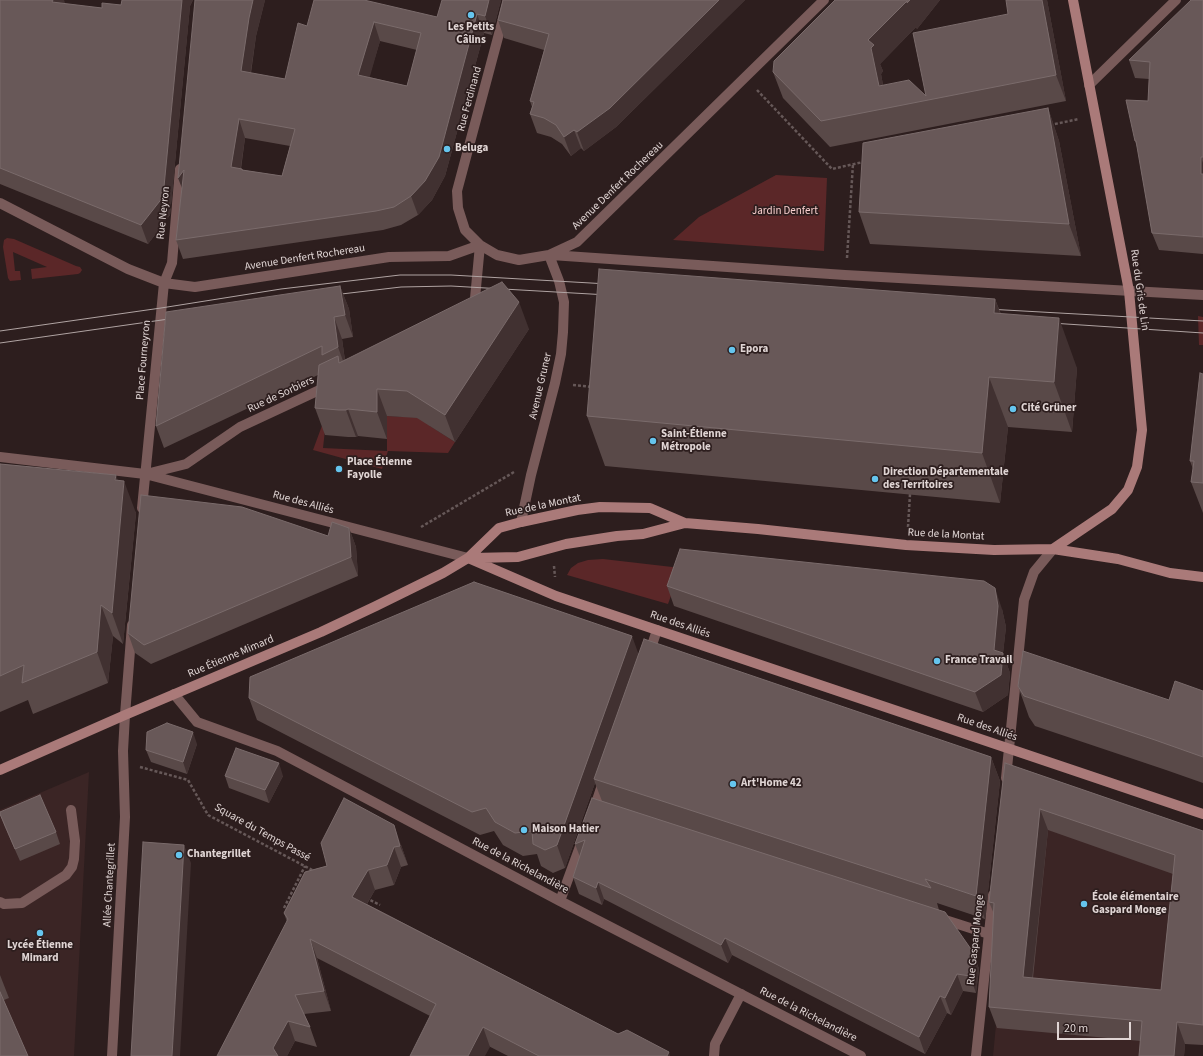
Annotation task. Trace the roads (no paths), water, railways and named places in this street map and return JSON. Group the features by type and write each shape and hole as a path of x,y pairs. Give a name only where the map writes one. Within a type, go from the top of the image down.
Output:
{"main road":[{"name":"Rue du Gris de Lin","path":"1053,549 1112,509 1128,490 1137,467 1142,430 1129,291 1073,0"},
{"name":"Rue de la Montat","path":"468,558 499,528 577,510 600,507 628,507 650,508 685,523 758,529 906,545 994,550 1053,549 1118,559 1170,573 1203,577"},
{"name":"Rue de la Montat","path":"468,558 518,557 566,544 617,536 643,534 685,523"},
{"name":"Rue des Alliés","path":"468,558 556,596 1203,814"},
{"name":"Rue Étienne Mimard","path":"0,770 124,715 321,632 443,573 468,558"}],"street":[{"name":"Rue Ferdinand","path":"480,245 465,230 458,208 457,191 508,0"},
{"name":"Avenue Denfert Rochereau","path":"164,283 196,287 389,257 449,256 480,245 497,255 519,260 549,255 577,242 824,0"},
{"path":"1089,85 1176,0"},
{"name":"Rue Neyron","path":"164,283 172,262 181,157"},
{"path":"0,203 128,269 164,283"},
{"path":"467,316 474,312 480,245"},
{"path":"549,255 846,275 1203,294"},
{"name":"Avenue Gruner","path":"521,522 531,475 555,383 563,339 564,302 559,281 549,255"},
{"name":"Place Fourneyron","path":"142,514 164,283"},
{"name":"Rue de Sorbiers","path":"145,474 186,464 240,427 339,380"},
{"path":"0,457 145,474"},
{"name":"Rue des Alliés","path":"145,474 468,558"},
{"path":"1005,791 1008,748 1024,600 1034,572 1053,549"},
{"name":"Allée Chantegrillet","path":"112,1056 126,817 124,715 132,618"},
{"path":"647,660 657,630"},
{"name":"Rue de la Richelandière","path":"174,694 197,722 277,751 861,1056"},
{"path":"560,900 588,825 598,808 608,770"},
{"path":"0,902 4,904 22,903 66,875 72,867 74,859 75,840 71,810"},
{"name":"Rue Gaspard Monge","path":"976,1056 994,886"},
{"path":"932,915 989,934"},
{"path":"714,1056 715,1044 741,994"}],"tram line":[{"path":"0,331 281,289 400,275 451,275 608,284"},
{"path":"333,295 401,287 451,286 608,295"},
{"path":"987,309 1203,321"},
{"path":"0,343 176,318"},
{"path":"1051,323 1203,333"}],"place":[{"name":"Les Petits Câlins","path":"471,15"},
{"name":"Beluga","path":"447,149"},
{"name":"Epora","path":"732,350"},
{"name":"Cité Grüner","path":"1013,409"},
{"name":"Saint-Étienne Métropole","path":"653,441"},
{"name":"Place Étienne Fayolle","path":"339,469"},
{"name":"Direction Départementale des Territoires","path":"875,479"},
{"name":"France Travail","path":"937,661"},
{"name":"Art'Home 42","path":"733,784"},
{"name":"Maison Hatier","path":"524,830"},
{"name":"Chantegrillet","path":"179,855"},
{"name":"École élémentaire Gaspard Monge","path":"1084,904"},
{"name":"Lycée Étienne Mimard","path":"40,933"}],"park label":[{"name":"Jardin Denfert","path":"785,212"}]}
